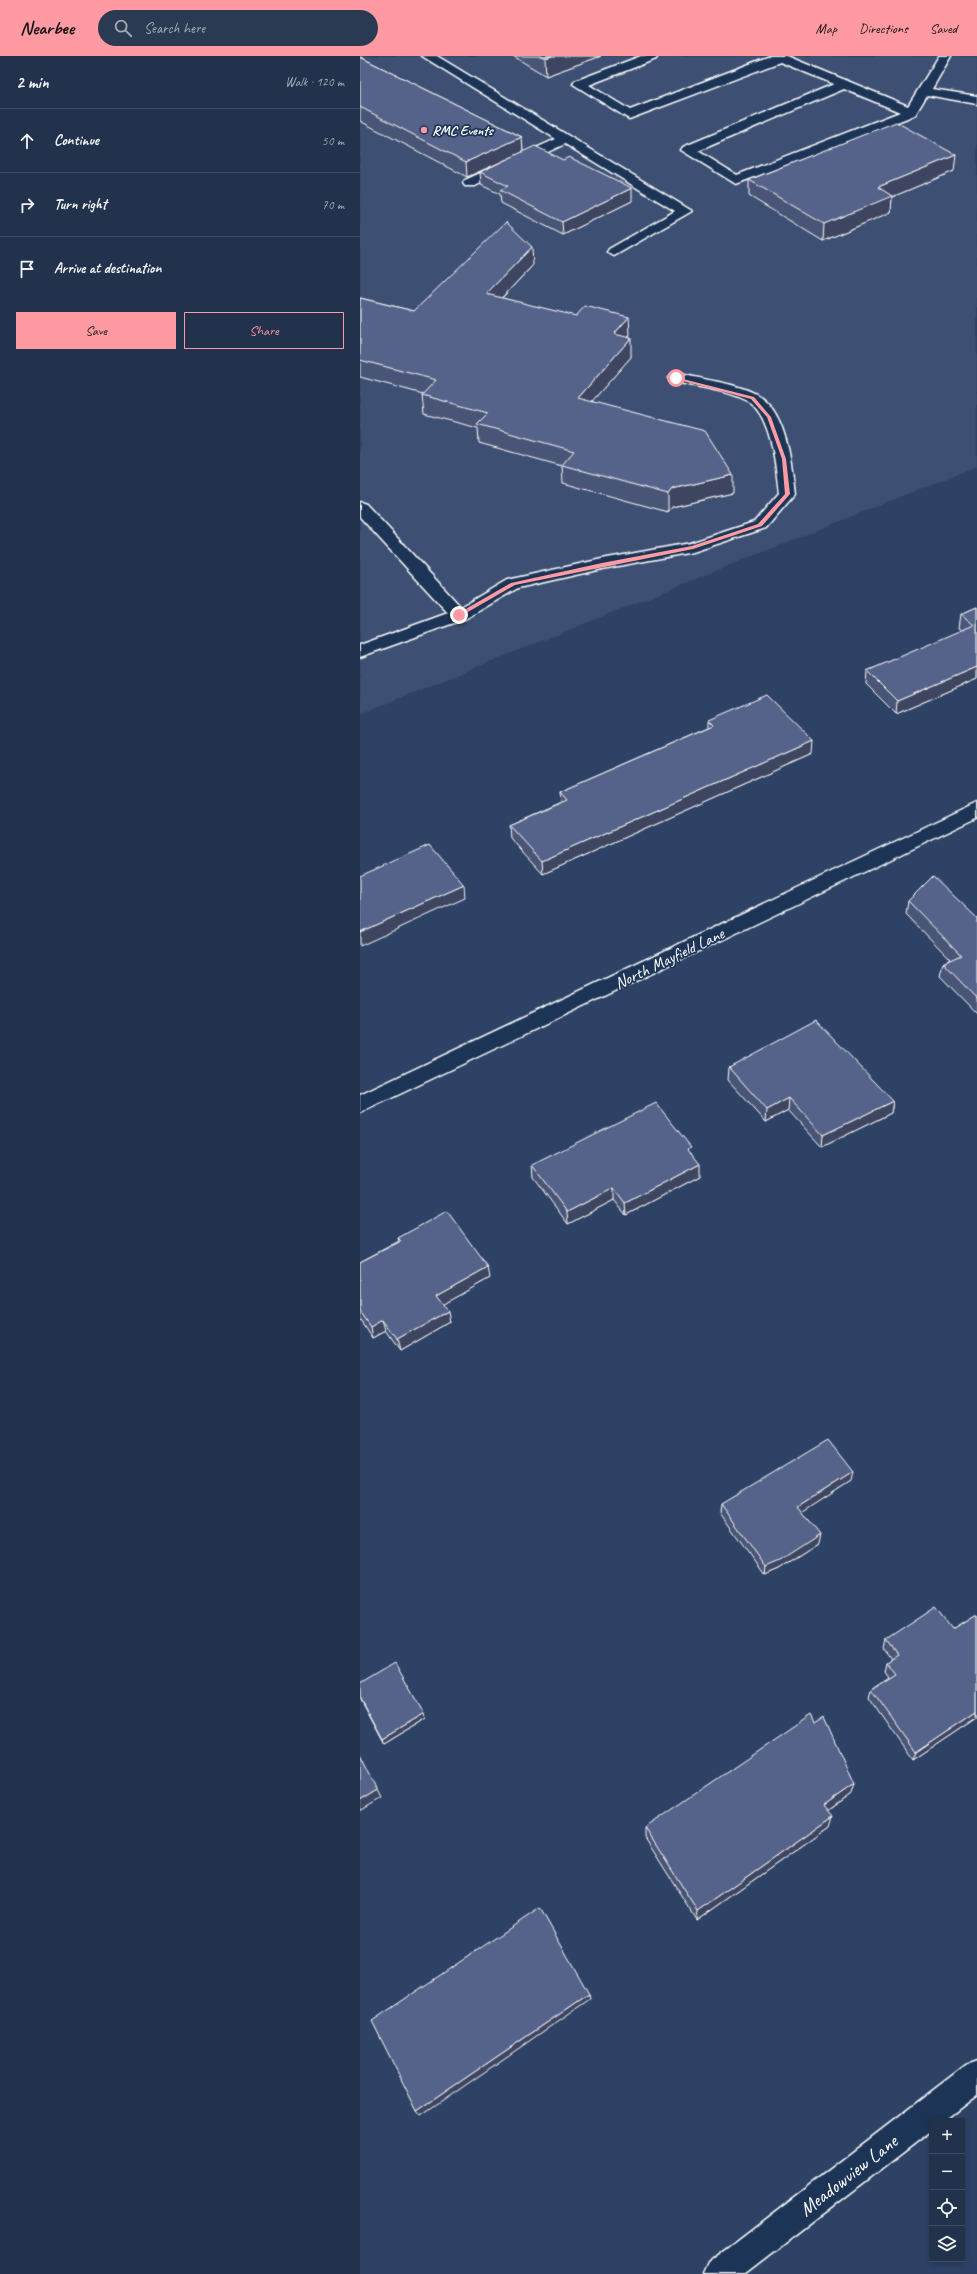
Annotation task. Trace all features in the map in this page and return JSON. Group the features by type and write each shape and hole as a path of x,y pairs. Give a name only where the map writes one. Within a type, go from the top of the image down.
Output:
{"street":[{"path":"428,56 685,211 614,252"},
{"path":"652,56 579,84 629,115 778,57 911,112"},
{"path":"845,84 688,150 736,180 911,112 945,56"},
{"path":"924,91 977,100"},
{"path":"470,183 566,139"},
{"path":"363,645 459,615 513,584 602,564 693,547 760,525 787,494 784,459 769,417 753,398 676,378"},
{"path":"360,507 459,615"},
{"name":"North Mayfield Lane","path":"360,1105 977,810"},
{"name":"Meadowview Lane","path":"719,2274 977,2076"}],"shaded area":[{"path":"360,56 977,56 977,466 360,714"}],"building":[{"path":"541,56 552,56 545,58"},
{"path":"360,57 522,137 466,162 360,107"},
{"path":"896,122 956,155 878,187 892,196 824,224 749,180"},
{"path":"535,146 563,160 569,157 632,188 562,222 500,190 508,186 480,172"},
{"path":"506,222 532,247 486,294 576,316 585,306 629,317 614,334 631,338 578,398 705,431 733,475 672,489 668,494 562,465 574,451 477,424 488,413 422,395 436,380 360,360 360,298 414,311"},
{"path":"977,607 977,667 897,701 867,671 974,625 961,614"},
{"path":"767,695 814,741 542,861 509,825 567,800 560,792 714,725 709,720"},
{"path":"430,845 464,885 360,932 360,876"},
{"path":"933,876 977,918 977,999 943,963 961,955 908,901"},
{"path":"816,1020 893,1101 823,1135 789,1098 767,1110 729,1067"},
{"path":"656,1103 691,1147 688,1149 700,1164 625,1203 614,1188 567,1212 532,1165"},
{"path":"447,1211 488,1267 436,1296 448,1311 397,1339 383,1320 371,1327 360,1311 360,1262 401,1241 398,1238"},
{"path":"828,1440 853,1472 798,1507 820,1535 780,1561 766,1567 721,1504"},
{"path":"936,1607 953,1629 977,1614 977,1711 916,1752 871,1689 895,1674 886,1662 897,1655 886,1640"},
{"path":"395,1663 424,1714 382,1739 360,1698 360,1684"},
{"path":"811,1715 815,1723 824,1717 854,1784 824,1805 833,1816 698,1911 645,1828"},
{"path":"360,1754 378,1790 360,1801"},
{"path":"540,1908 589,1994 417,2111 372,2021"}],"place":[{"name":"RMC Events","path":"424,130"}],"route":[{"path":"459,615 513,584 602,564 693,547 760,525 787,494 784,459 769,417 753,398 676,378"}]}
